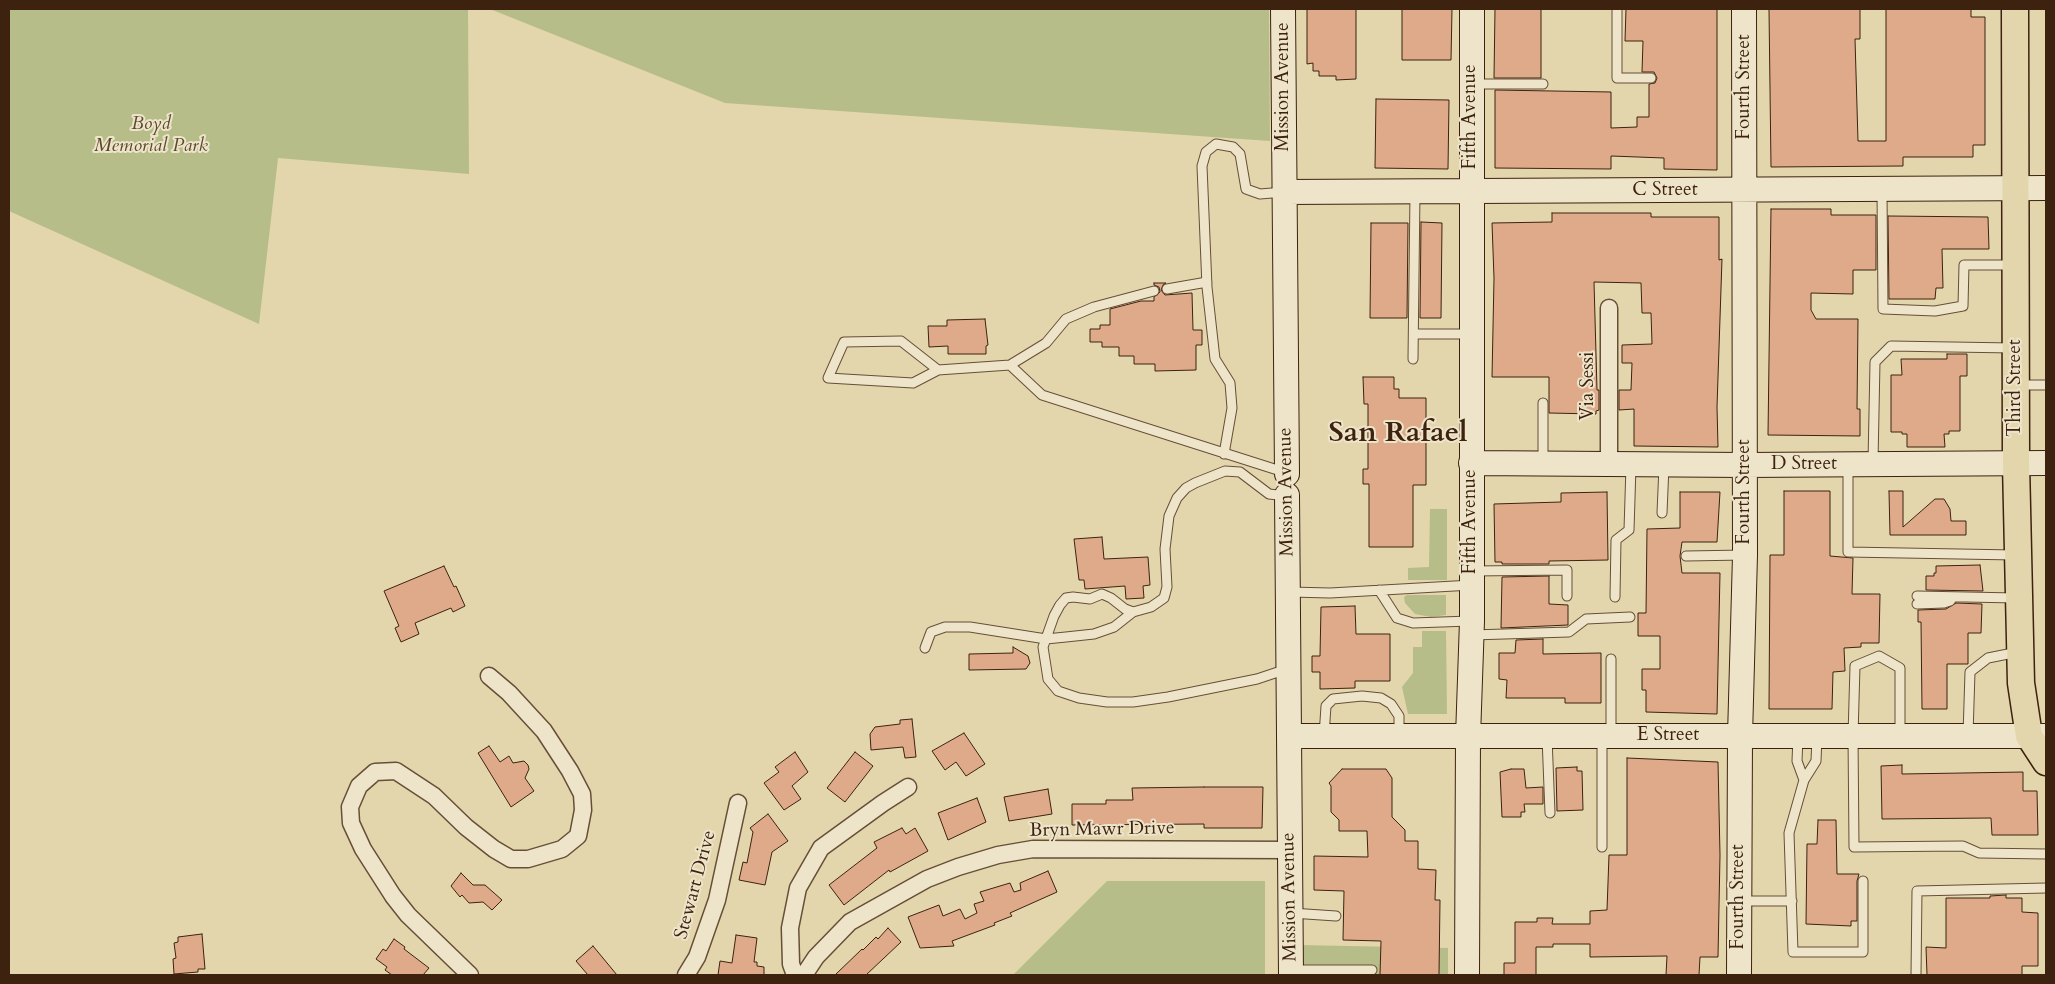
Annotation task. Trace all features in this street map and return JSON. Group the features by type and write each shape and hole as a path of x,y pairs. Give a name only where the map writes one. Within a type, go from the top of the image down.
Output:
{"main road":[{"name":"Third Street","path":"2015,9 2016,464 2021,684 2046,762"}],"street":[{"name":"Mission Avenue","path":"1283,9 1291,973"},
{"name":"Fifth Avenue","path":"1467,975 1468,737 1472,628 1472,9"},
{"name":"Fourth Street","path":"1739,975 1740,736 1745,555 1744,9"},
{"name":"C Street","path":"1284,192 2046,188"},
{"name":"Via Sessi","path":"1608,308 1620,463"},
{"name":"D Street","path":"1471,463 1745,465 2046,463"},
{"path":"470,975 408,915 393,896 363,849 351,823 350,807 359,786 375,772 396,770 434,796 466,827 494,849 511,859 528,859 562,849 578,836 583,810 582,794 570,771 544,731 489,676"},
{"name":"E Street","path":"1290,736 2037,736"},
{"path":"795,975 791,964 790,928 798,888 821,848 883,802 908,787"},
{"name":"Stewart Drive","path":"686,975 697,957 717,900 738,803"},
{"name":"Bryn Mawr Drive","path":"804,975 816,957 850,922 927,880 998,856 1033,849 1290,850"}],"lane":[{"path":"1617,9 1617,78 1650,78"},
{"path":"1471,84 1543,84"},
{"path":"1224,454 1232,408 1230,383 1215,358 1207,282 1202,166 1206,152 1216,144 1233,147 1240,154 1246,188 1260,194 1284,192"},
{"path":"1882,189 1883,309 1934,311 1963,306 1964,265 2016,265"},
{"path":"1413,359 1415,192"},
{"path":"1167,289 1207,282"},
{"path":"938,370 901,341 844,342 828,378 914,383 938,370 1010,364 1046,343 1066,319 1094,307 1154,291"},
{"path":"1414,334 1471,334"},
{"path":"1873,464 1875,362 1891,346 2016,348"},
{"path":"1010,364 1042,395 1224,454 1287,484"},
{"path":"2016,386 2046,385"},
{"path":"1543,403 1543,464"},
{"path":"1615,597 1616,540 1629,530 1620,463"},
{"path":"1662,513 1664,464"},
{"path":"1848,464 1848,552 2018,555"},
{"path":"925,648 931,632 944,627 970,627 1046,638 1094,634 1114,627 1133,612 1151,607 1164,598 1167,587 1165,549 1169,516 1177,498 1186,488 1225,470 1240,472 1269,494 1287,484"},
{"path":"1686,556 1745,555"},
{"path":"1288,592 1379,590 1472,578 1567,570 1567,596"},
{"path":"1379,590 1397,618 1413,623 1472,628 1569,632 1586,619 1630,617"},
{"path":"1133,612 1102,594 1090,599 1066,598 1060,605 1043,647 1048,679 1058,691 1079,698 1107,702 1133,702 1257,679 1289,668"},
{"path":"1917,600 1953,596 2019,598"},
{"path":"1968,736 1970,672 1988,658 2020,652"},
{"path":"1900,736 1900,668 1878,656 1855,666 1853,736 1854,847 1963,846 1979,854 2046,854"},
{"path":"1602,847 1611,659"},
{"path":"1324,736 1326,706 1333,699 1362,696 1381,698 1392,704 1399,716 1399,736"},
{"path":"1547,736 1550,813"},
{"path":"1804,780 1797,761 1807,737"},
{"path":"1807,737 1816,761 1804,780 1789,833 1793,952 1863,952 1863,881"},
{"path":"1916,975 1917,891 2046,888"},
{"path":"1739,901 1792,900"},
{"path":"1291,913 1336,916"},
{"path":"1291,973 1372,970"}],"green space":[{"name":"Boyd Memorial Park","path":"9,9 468,9 469,174 278,158 259,324 9,211"},
{"path":"490,9 1269,9 1270,141 725,103"},
{"path":"1430,509 1447,509 1447,580 1408,580 1408,568 1429,567"},
{"path":"1407,595 1446,595 1446,615 1431,617 1415,614 1405,603 1404,597"},
{"path":"1422,631 1446,631 1447,714 1408,714 1402,687 1413,673 1413,647 1422,647"},
{"path":"1107,881 1265,881 1265,975 1013,975"},
{"path":"1299,945 1448,948 1448,975 1300,975"}],"building":[{"path":"1307,9 1356,9 1356,79 1336,80 1336,76 1319,76 1319,71 1313,71 1313,63 1307,64"},
{"path":"1402,9 1452,9 1451,60 1402,60"},
{"path":"1495,9 1541,9 1541,78 1494,78"},
{"path":"1626,9 1717,9 1717,170 1664,169 1664,158 1611,156 1611,169 1495,168 1495,90 1611,92 1611,128 1637,127 1637,117 1649,117 1649,84 1655,83 1657,78 1654,72 1642,72 1643,41 1625,41"},
{"path":"1769,9 1860,9 1860,39 1855,39 1858,141 1886,141 1886,9 1971,9 1971,17 1985,17 1985,145 1973,145 1973,157 1903,157 1903,166 1771,167"},
{"path":"1376,99 1449,100 1448,169 1375,168"},
{"path":"1771,209 1831,209 1831,215 1876,215 1876,270 1853,270 1853,294 1811,293 1811,310 1816,319 1858,319 1857,409 1860,409 1860,436 1768,435"},
{"path":"1552,213 1651,213 1651,217 1719,217 1719,260 1722,259 1717,407 1718,447 1634,446 1634,409 1619,410 1619,390 1631,390 1632,363 1622,363 1622,345 1652,344 1651,313 1642,313 1641,283 1594,282 1597,390 1599,390 1599,410 1596,411 1596,414 1549,413 1549,377 1492,377 1494,278 1492,223 1552,222"},
{"path":"1888,216 1988,217 1989,249 1942,249 1943,288 1936,288 1935,299 1889,299"},
{"path":"1421,222 1442,223 1441,318 1420,318"},
{"path":"1371,223 1408,223 1407,318 1370,318"},
{"path":"1154,283 1166,283 1161,290 1165,295 1192,293 1193,330 1202,330 1202,345 1196,345 1196,370 1155,371 1155,364 1134,364 1134,356 1119,356 1119,347 1102,347 1102,342 1090,342 1090,329 1100,329 1100,325 1110,325 1110,309 1141,301 1154,301 1154,297 1160,292 1159,287 1154,285"},
{"path":"985,319 988,345 986,346 986,354 948,354 948,346 929,347 928,326 947,326 947,320"},
{"path":"1947,354 1967,354 1967,376 1960,376 1960,431 1949,431 1949,434 1944,434 1945,447 1907,447 1907,434 1891,432 1891,375 1902,375 1901,359 1947,359"},
{"path":"1363,377 1394,377 1394,389 1399,389 1399,398 1426,398 1426,485 1413,485 1413,547 1369,547 1369,484 1363,484 1363,469 1368,469 1368,404 1364,404"},
{"path":"1784,491 1830,491 1830,556 1853,558 1852,594 1880,594 1879,643 1861,643 1861,647 1844,648 1845,671 1833,672 1832,709 1769,709 1770,555 1784,555"},
{"path":"1889,491 1903,491 1903,527 1935,499 1944,499 1950,509 1951,521 1966,521 1966,535 1890,535"},
{"path":"1607,492 1608,560 1549,561 1549,564 1502,564 1502,562 1495,562 1494,504 1561,502 1561,493"},
{"path":"1680,492 1720,492 1717,542 1682,542 1680,556 1682,573 1720,573 1717,714 1646,712 1646,690 1642,690 1642,669 1660,669 1660,636 1638,636 1638,613 1646,613 1647,529 1680,528"},
{"path":"1102,537 1104,559 1148,557 1150,585 1143,586 1144,598 1126,599 1125,586 1085,589 1084,580 1079,580 1074,539"},
{"path":"1980,565 1983,591 1926,590 1926,576 1934,576 1936,566"},
{"path":"444,566 465,606 453,612 451,608 415,623 419,634 401,642 395,628 399,626 384,591"},
{"path":"1549,576 1549,604 1568,605 1568,625 1501,628 1502,577"},
{"path":"1956,603 1982,604 1981,633 1968,633 1968,664 1947,664 1947,709 1922,709 1921,622 1918,622 1918,610 1946,609"},
{"path":"1355,606 1356,634 1390,634 1390,681 1355,681 1355,688 1320,689 1320,672 1312,672 1312,656 1320,656 1321,607"},
{"path":"1543,639 1543,654 1601,653 1601,703 1565,703 1565,698 1506,698 1507,680 1499,679 1499,653 1515,653 1516,640"},
{"path":"1013,647 1028,656 1030,663 1026,669 969,670 969,654 1013,653"},
{"path":"912,719 916,757 905,758 903,747 871,750 870,734 875,727 900,724 900,720"},
{"path":"964,733 985,764 966,776 956,762 945,770 932,751"},
{"path":"489,746 500,762 509,756 513,763 524,761 528,765 529,769 525,778 534,791 511,807 478,753"},
{"path":"795,752 808,772 792,786 801,799 784,810 764,783 779,772 775,767"},
{"path":"855,752 873,766 845,802 827,788"},
{"path":"1627,758 1718,762 1720,855 1718,957 1700,957 1699,975 1666,975 1667,956 1590,957 1590,944 1553,944 1553,947 1536,947 1536,975 1504,975 1504,963 1515,963 1515,922 1537,922 1537,918 1553,918 1552,924 1590,924 1590,911 1607,910 1609,855 1627,855"},
{"path":"1902,765 1902,774 2023,772 2023,791 2037,791 2038,835 1992,835 1991,818 1882,819 1881,766"},
{"path":"1577,767 1577,771 1582,771 1583,810 1557,811 1556,768"},
{"path":"1342,769 1386,769 1392,778 1392,817 1405,830 1405,841 1418,841 1418,869 1436,870 1435,900 1440,900 1439,975 1380,975 1381,941 1343,940 1344,891 1314,890 1314,856 1368,857 1367,831 1339,831 1339,820 1331,812 1331,786 1329,783"},
{"path":"1511,769 1524,769 1526,788 1543,787 1543,804 1524,804 1525,812 1521,812 1521,817 1502,817 1500,772"},
{"path":"1263,787 1262,828 1204,828 1204,824 1072,825 1072,804 1106,804 1106,800 1133,800 1132,788"},
{"path":"1048,789 1052,814 1009,821 1004,797"},
{"path":"977,798 986,822 948,840 938,813"},
{"path":"768,814 788,841 772,852 765,885 739,880 743,862 747,863 753,832 750,828"},
{"path":"1818,820 1836,820 1837,874 1859,874 1857,881 1857,921 1851,921 1851,926 1806,924 1807,844 1817,844"},
{"path":"902,828 906,834 915,828 928,851 890,872 889,870 844,905 829,885 877,848 874,842"},
{"path":"1048,871 1057,892 1010,913 1012,916 994,923 995,925 952,941 954,946 920,948 908,917 939,905 943,916 960,909 965,919 977,913 974,904 984,901 980,892 1010,883 1014,892 1021,890 1020,883"},
{"path":"461,873 473,885 485,885 502,900 492,910 483,902 469,903 462,895 460,897 451,886"},
{"path":"2006,895 2006,898 2022,898 2022,912 2038,913 2038,966 2022,966 2022,975 1927,975 1926,947 1946,948 1946,898 1990,898 1990,896"},
{"path":"888,928 901,942 866,975 835,975 876,937 878,939"},
{"path":"202,934 205,969 198,969 198,972 174,974 173,959 176,958 174,943 178,942 178,937"},
{"path":"736,935 757,938 754,962 757,962 757,966 764,967 764,975 718,975 720,961 732,963"},
{"path":"394,939 429,968 423,975 392,975 385,970 387,967 376,959 383,949 386,951"},
{"path":"593,946 617,975 588,975 576,961"}],"district":[{"name":"San Rafael","path":"1398,434"}]}
